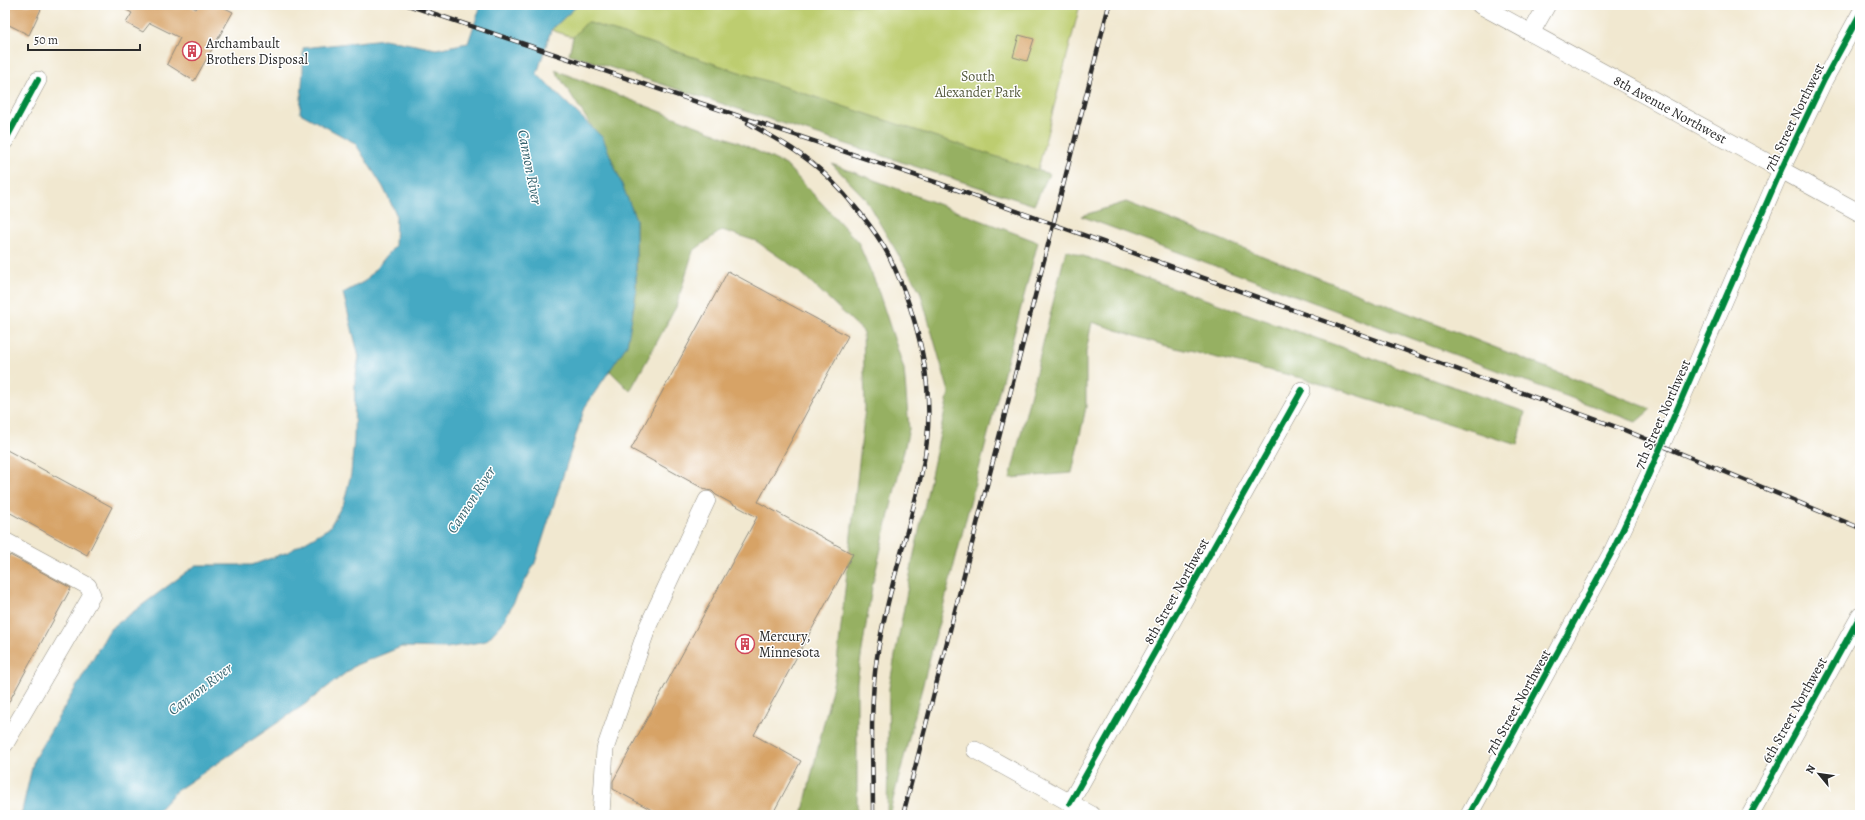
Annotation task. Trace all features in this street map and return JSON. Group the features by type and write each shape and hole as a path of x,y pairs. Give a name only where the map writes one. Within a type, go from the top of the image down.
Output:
{"street":[{"name":"8th Avenue Northwest","path":"1480,5 1860,213"},
{"path":"1531,33 1547,5"},
{"name":"7th Street Northwest","path":"1469,815 1576,622 1613,550 1648,476 1781,170 1824,80 1860,14"},
{"path":"5,140 38,80"},
{"name":"8th Street Northwest","path":"1070,803 1302,390"},
{"path":"601,815 605,749 648,626 706,500"},
{"path":"5,541 88,586 92,596 5,744"},
{"name":"6th Street Northwest","path":"1750,815 1860,616"},
{"path":"975,750 1092,815"}],"green space":[{"name":"South Alexander Park","path":"578,5 1080,5 1034,185 551,30"},
{"path":"587,22 1049,174 1034,205 569,54 573,37"},
{"path":"555,70 740,143 786,165 858,242 876,284 904,369 909,429 872,587 857,682 857,815 802,815 836,672 865,408 863,331 797,269 756,241 722,230 693,251 676,307 630,391 610,371 636,294 636,219 592,127"},
{"path":"832,164 1038,242 889,815 887,815 889,688 913,559 949,392 920,291 864,197"},
{"path":"1126,202 1651,409 1636,422 1081,216"},
{"path":"1066,250 1525,412 1518,445 1302,378 1163,345 1092,322 1086,352 1086,407 1072,473 1010,478"}],"water":[{"name":"Cannon River","path":"481,5 578,5 551,30 537,74 603,138 636,219 636,294 627,345 585,407 535,563 502,624 486,641 447,648 401,647 356,665 304,705 176,791 154,815 21,815 34,759 110,629 196,565 252,565 288,552 329,528 344,502 351,474 354,438 355,380 359,357 343,293 365,281 395,246 396,214 383,187 355,143 300,113 303,48 384,39 436,49 468,43"}],"building":[{"path":"5,5 43,5 29,35 5,23"},
{"name":"Archambault Brothers Disposal","path":"117,5 189,5 196,9 200,5 219,5 233,12 194,81 167,64 180,38 150,23 143,32 126,23 132,13"},
{"path":"1019,35 1034,39 1027,61 1013,57"},
{"path":"728,271 848,336 758,502 853,554 754,735 801,761 772,815 661,815 613,789 613,781 757,517 716,495 712,491 706,490 631,449"},
{"path":"5,449 112,507 87,555 5,510"},
{"path":"10,555 71,588 5,709 5,564"}],"railway":[{"path":"408,5 938,183 1335,325 1622,429 1860,528"},
{"path":"903,815 1109,5"},
{"path":"748,123 790,147 810,161 828,177 861,214 889,256 900,280 910,306 923,358 927,385 928,412 927,439 923,466 881,633 877,657 872,716 873,815"}],"cycle path":[{"path":"1469,815 1613,550 1648,476 1781,170 1824,80 1860,14"},
{"path":"5,141 38,80"},
{"path":"1070,803 1302,390"},
{"path":"1750,815 1860,616"}],"place":[{"name":"Archambault Brothers Disposal","path":"192,51"},
{"name":"Mercury, Minnesota","path":"745,644"}]}
